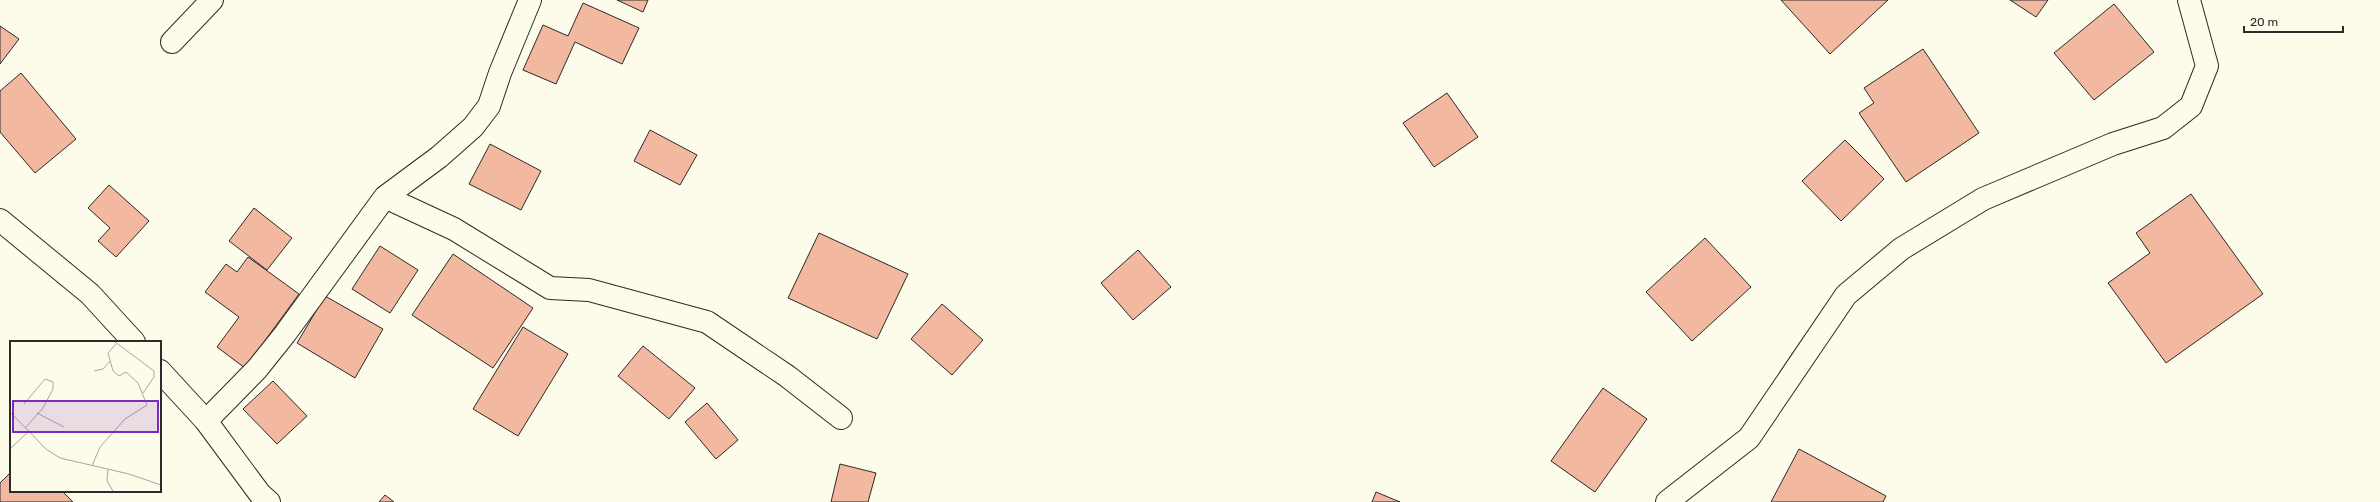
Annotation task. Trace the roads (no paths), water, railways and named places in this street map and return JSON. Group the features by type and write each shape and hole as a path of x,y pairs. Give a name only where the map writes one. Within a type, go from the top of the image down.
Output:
{"street":[{"path":"172,42 212,0"},
{"path":"206,421 266,358 385,197 439,157 472,127 489,106 500,73 530,0"},
{"path":"1667,502 1750,438 1846,295 1901,248 1982,199 2113,144 2163,128 2191,106 2207,66 2189,0"},
{"path":"385,197 454,229 550,288 588,290 707,322 787,376 841,418"},
{"path":"0,220 90,294 133,341"},
{"path":"161,372 206,421 260,499"}]}
